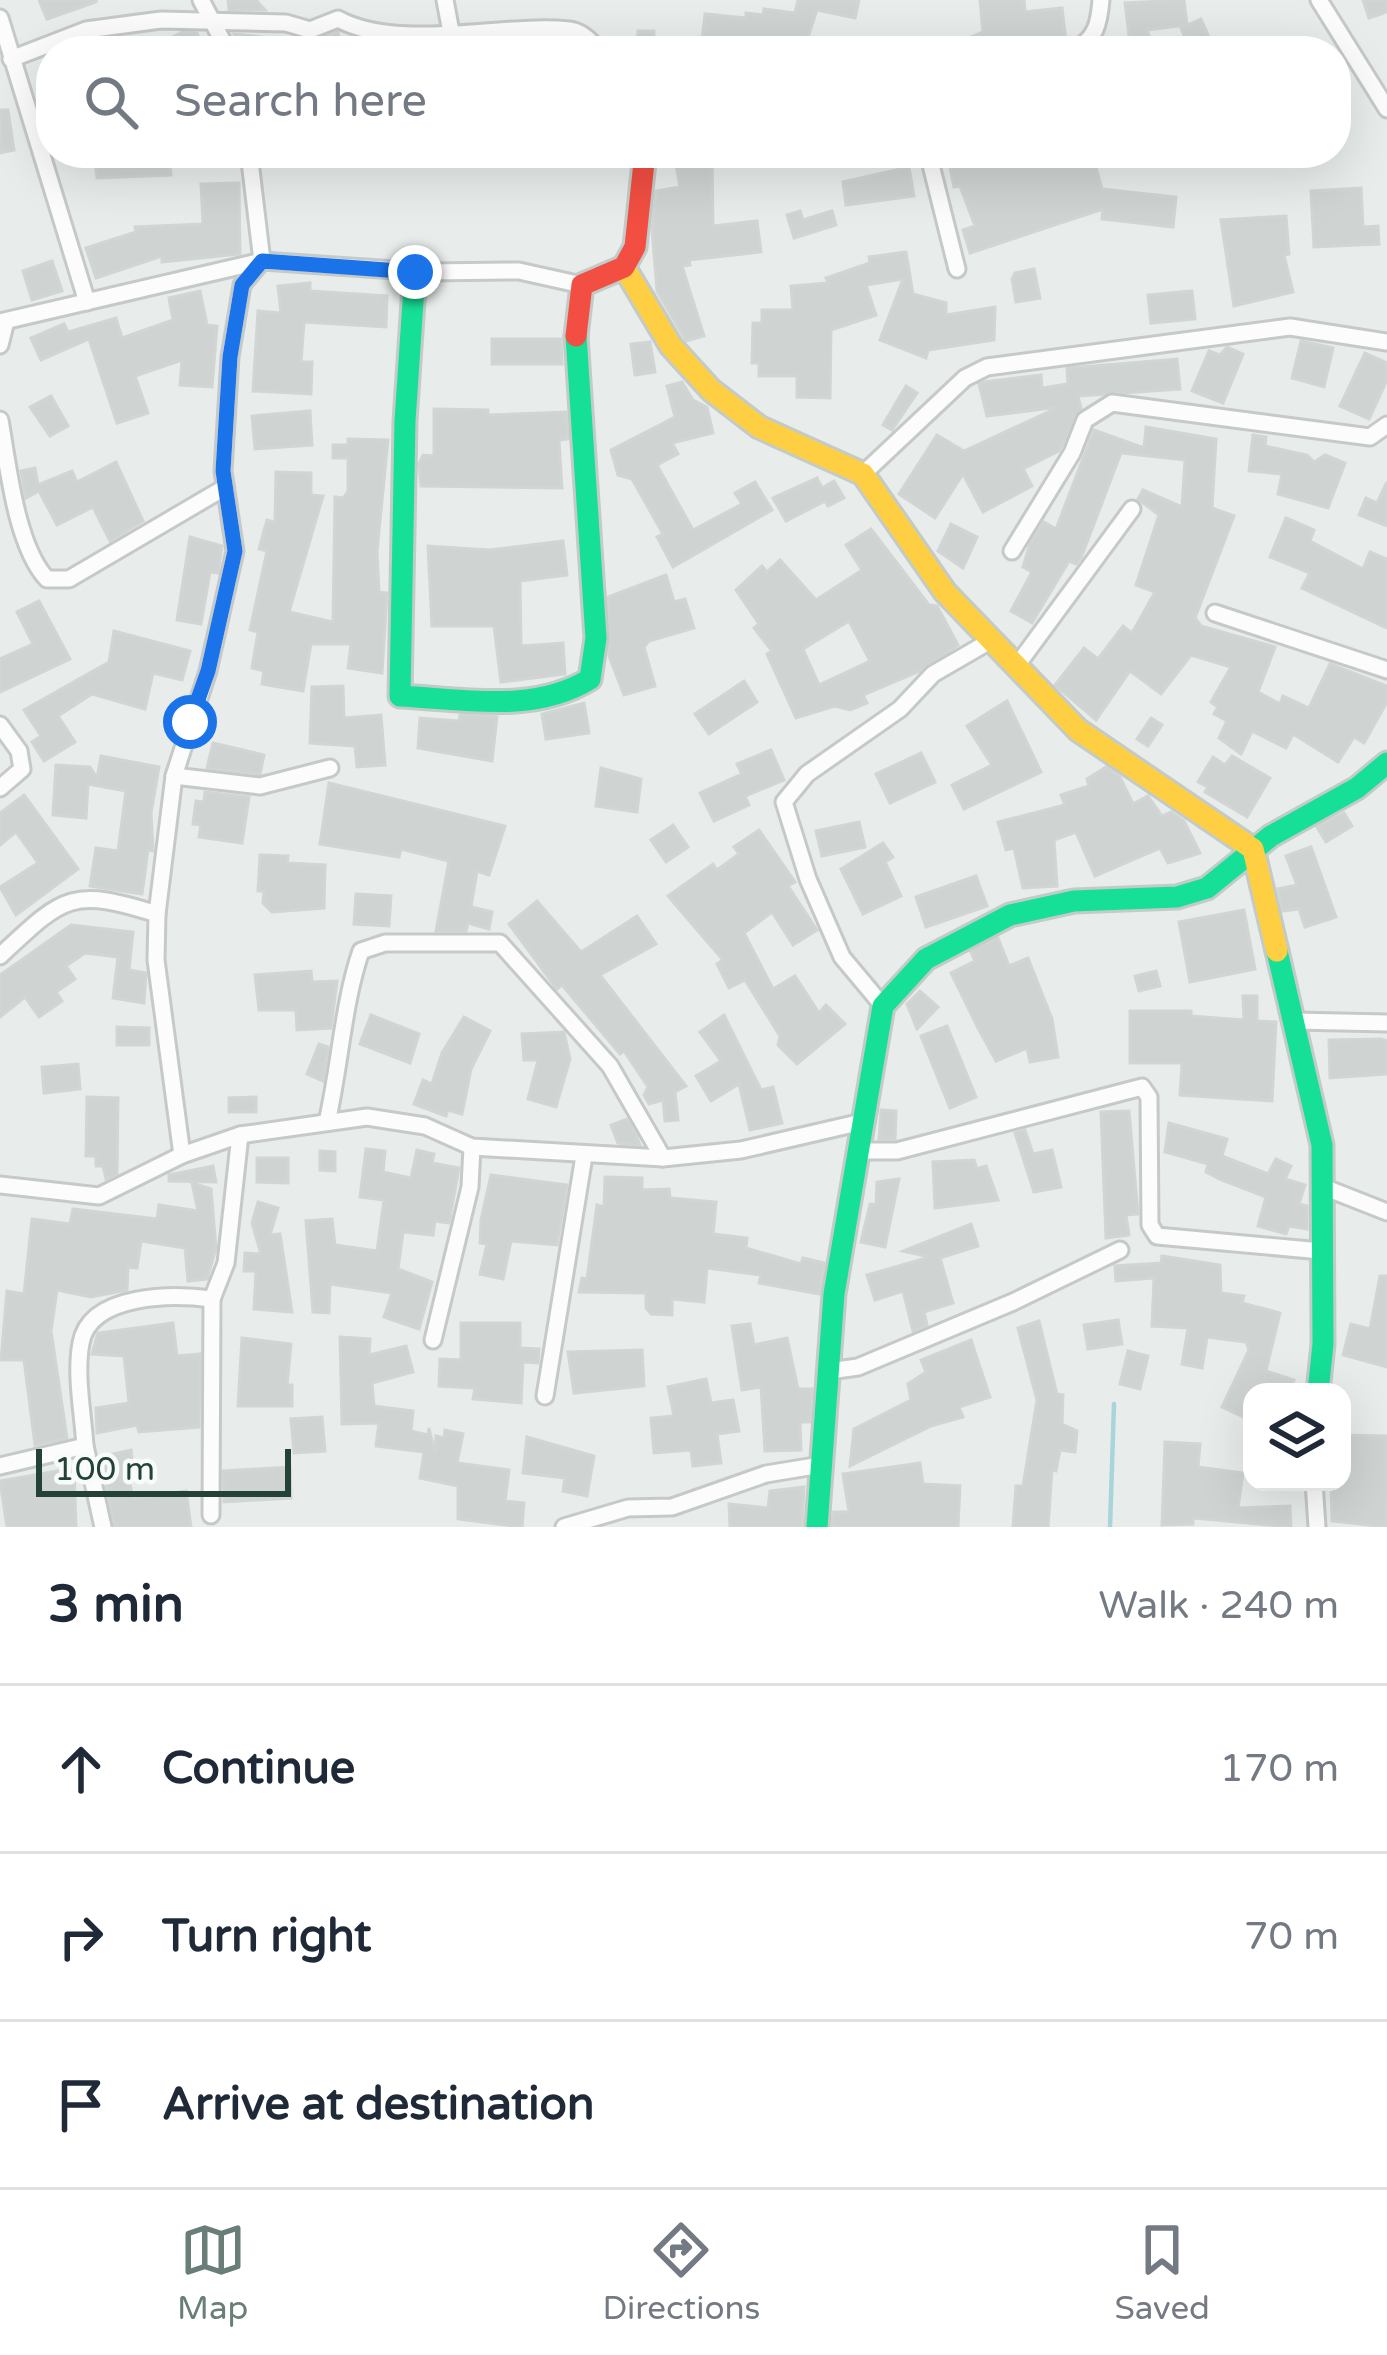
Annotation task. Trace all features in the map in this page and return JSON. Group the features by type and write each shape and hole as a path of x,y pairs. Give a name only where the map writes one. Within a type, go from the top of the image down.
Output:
{"street":[{"path":"201,0 219,36"},
{"path":"445,0 451,32"},
{"path":"1092,36 1099,24 1101,0"},
{"path":"1319,0 1341,36"},
{"path":"0,18 36,139"},
{"path":"70,36 86,30 208,19 286,22 310,30 322,21 338,19 359,30 569,30 578,36"},
{"path":"11,59 36,49"},
{"path":"1351,52 1387,110"},
{"path":"45,168 87,302"},
{"path":"182,1155 156,960 157,914 174,776 208,671 235,551 224,488 230,357 242,285 262,261 251,168"},
{"path":"0,345 3,322 262,261 415,272 519,271 582,285 624,267 634,247 643,168"},
{"path":"932,168 957,269"},
{"path":"624,267 668,344 714,397 759,428 821,458 848,461 863,474 945,592 1078,730 1252,849 1322,1144 1326,1189 1318,1383"},
{"path":"415,272 405,421 400,696 532,699 577,690 590,680 596,638 574,328 582,285"},
{"path":"863,474 965,378 987,368 1290,327 1387,341"},
{"path":"1012,551 1072,452 1085,420 1112,403 1370,437 1387,425"},
{"path":"0,420 7,502 36,567 47,579 69,579 224,488"},
{"path":"1015,668 1132,509"},
{"path":"1215,614 1387,670"},
{"path":"883,1006 842,957 808,879 784,802 807,774 900,709 933,674 990,641"},
{"path":"0,725 19,751 22,769 0,788"},
{"path":"817,1527 834,1294 883,1006 904,973 944,942 1018,912 1100,898 1194,894 1234,873 1252,849 1387,763"},
{"path":"174,776 260,785 330,768"},
{"path":"0,956 42,916 75,897 110,899 157,914"},
{"path":"327,1122 345,1045 349,985 361,951 386,944 500,943 610,1066 663,1158"},
{"path":"1294,1021 1387,1023"},
{"path":"857,1151 897,1151 1142,1087 1150,1097 1150,1225 1157,1236 1321,1251"},
{"path":"0,1185 99,1196 182,1155 240,1135 368,1117 406,1123 472,1147 663,1158 741,1150 862,1122"},
{"path":"211,1514 212,1299 226,1263 240,1135"},
{"path":"433,1340 470,1186 472,1147"},
{"path":"544,1396 584,1156"},
{"path":"1326,1189 1387,1212"},
{"path":"829,1371 858,1366 1013,1302 1120,1250"},
{"path":"104,1527 85,1446 81,1341 92,1320 118,1305 212,1299"},
{"path":"0,1466 85,1446"},
{"path":"564,1527 628,1508 672,1507 766,1474 821,1465"},
{"path":"1314,1491 1317,1527"}],"building":[{"path":"39,0 96,0 96,2 47,19"},
{"path":"228,0 256,0 265,10 229,10"},
{"path":"798,0 859,0 855,18 817,10 808,36 703,36 705,14 746,18 746,13 763,15 764,9 795,13"},
{"path":"980,0 1024,0 1025,12 1062,8 1065,36 974,36 983,32"},
{"path":"1184,0 1187,25 1147,30 1149,36 1129,36 1125,3"},
{"path":"1363,0 1387,0 1387,12 1369,18"},
{"path":"1201,19 1208,36 1184,36 1181,28"},
{"path":"0,110 8,110 14,150 0,153"},
{"path":"96,168 170,168 171,175 97,178"},
{"path":"677,168 712,168 713,226 757,221 761,252 689,260 690,265 682,266 704,336 686,341 657,291 652,229 656,191 680,187"},
{"path":"909,168 914,196 846,205 843,182"},
{"path":"950,168 1096,168 1102,189 1176,197 1173,227 1102,219 1103,209 970,253 963,230 975,226 960,186 954,187"},
{"path":"239,183 240,254 162,262 162,256 96,278 86,248 136,232 135,227 203,224 201,184"},
{"path":"1361,188 1363,227 1378,226 1379,244 1314,247 1311,191"},
{"path":"800,211 803,220 832,211 836,225 794,238 787,215"},
{"path":"1286,216 1289,254 1284,255 1293,292 1234,306 1221,220"},
{"path":"906,252 913,294 946,303 946,315 995,307 994,340 928,350 926,358 880,340 903,279 866,285 876,315 831,330 830,398 797,397 797,376 759,376 759,363 752,363 753,323 762,323 762,310 793,310 791,286 828,283 826,278 870,263 869,257"},
{"path":"52,261 62,291 32,300 23,271"},
{"path":"1034,269 1040,298 1016,302 1015,273"},
{"path":"310,283 310,291 387,296 386,327 304,322 301,362 312,362 311,394 253,391 258,311 281,313 278,286"},
{"path":"200,291 207,325 217,326 212,387 180,385 182,360 135,376 148,413 117,423 89,339 41,360 31,338 64,324 68,332 116,318 122,338 173,320 169,298"},
{"path":"1192,291 1195,319 1151,323 1148,295"},
{"path":"492,339 561,339 562,364 492,364"},
{"path":"1301,341 1333,348 1324,387 1292,378"},
{"path":"650,342 655,372 635,375 631,344"},
{"path":"1227,347 1243,354 1223,403 1192,391 1209,351 1220,355"},
{"path":"1365,353 1387,363 1387,380 1369,419 1340,406"},
{"path":"1177,359 1180,389 1078,396 1081,408 1059,451 1023,469 1032,486 983,512 963,474 935,518 899,494 937,435 964,451 1059,407 987,416 979,384 1041,375 1042,388 1068,384 1067,368"},
{"path":"682,382 693,400 707,407 713,433 672,443 678,454 657,465 693,530 742,504 735,493 755,482 772,510 673,567 657,537 663,534 632,479 618,475 611,450 675,417 667,386"},
{"path":"906,386 917,393 892,430 883,425"},
{"path":"51,396 68,426 50,436 30,407"},
{"path":"434,409 488,410 488,415 566,412 568,439 559,440 562,488 421,486 419,464 423,455 434,456"},
{"path":"310,411 312,445 255,449 252,416"},
{"path":"1146,427 1216,439 1212,508 1234,516 1195,618 1201,626 1275,647 1258,692 1280,704 1283,696 1309,708 1330,664 1387,686 1387,702 1364,743 1354,737 1338,762 1293,734 1286,748 1252,731 1241,754 1219,738 1227,721 1214,714 1218,707 1211,702 1231,667 1191,655 1161,694 1130,671 1096,720 1055,685 1084,648 1098,659 1123,626 1132,633 1155,592 1136,585 1159,515 1138,499 1143,490 1182,507 1185,460 1121,453 1081,558 1076,564 1069,561 1032,623 1011,611 1032,572 1023,567 1030,544 1044,522 1056,529 1094,430 1144,448"},
{"path":"1253,435 1266,437 1265,446 1307,455 1314,462 1325,455 1345,463 1328,508 1278,494 1282,474 1249,471"},
{"path":"348,439 388,440 377,551 379,592 387,593 382,673 348,668 351,644 311,644 303,691 262,684 264,671 252,668 258,632 250,630 267,551 259,549 267,520 275,522 276,472 311,473 311,495 323,496 289,612 333,622 335,497 343,498 348,491 348,458 333,458 333,445 348,445"},
{"path":"116,462 143,521 110,541 93,507 57,525 39,491 26,498 21,471 35,468 38,485 72,471 77,482"},
{"path":"817,478 822,488 834,481 844,498 828,506 825,501 786,521 773,498"},
{"path":"1387,482 1387,526 1359,515 1366,498 1377,503"},
{"path":"1286,518 1314,530 1310,541 1363,569 1370,552 1387,559 1387,628 1302,588 1310,573 1270,557"},
{"path":"951,524 977,537 963,568 938,551"},
{"path":"871,529 929,605 937,606 958,645 920,671 863,695 867,703 850,710 835,706 796,718 767,654 772,651 754,628 759,624 736,590 762,566 767,572 780,560 816,600 862,570 846,545","holes":["849,621 870,661 819,685 803,649"]},
{"path":"190,537 222,546 218,573 210,572 201,624 177,620"},
{"path":"563,541 567,575 520,581 521,646 563,643 565,674 501,682 494,626 432,626 428,546 490,550"},
{"path":"666,575 674,602 685,599 694,628 649,641 644,647 655,686 624,695 609,656 608,597"},
{"path":"39,601 70,659 0,692 0,659 33,644 17,612"},
{"path":"114,631 190,651 182,680 153,673 145,709 92,694 58,716 75,742 44,761 32,742 41,736 24,710 109,662"},
{"path":"744,681 757,702 709,734 695,714"},
{"path":"343,686 344,718 381,715 385,765 357,767 355,746 310,743 312,687"},
{"path":"1007,701 1041,772 964,809 952,785 992,765 967,726"},
{"path":"584,703 589,733 546,739 542,714"},
{"path":"460,715 497,717 492,761 418,748 420,718 459,721"},
{"path":"1151,718 1162,725 1148,746 1137,739"},
{"path":"213,743 264,755 260,774 207,768"},
{"path":"771,750 784,780 745,796 749,805 714,821 700,793 742,774 737,764"},
{"path":"921,753 935,782 890,803 876,774"},
{"path":"101,756 159,767 151,813 153,851 148,850 142,894 90,886 96,848 118,851 126,791 88,784 86,818 53,815 56,765 90,767 97,778"},
{"path":"1232,756 1270,778 1247,817 1205,792 1208,787 1198,782 1213,757 1225,765"},
{"path":"1106,767 1120,777 1133,804 1148,796 1162,816 1171,812 1184,821 1200,853 1168,863 1160,848 1095,876 1076,832 1054,840 1057,886 1023,888 1014,848 1006,850 998,822 1065,805 1061,795 1089,786 1087,779"},
{"path":"601,768 641,779 637,812 596,806"},
{"path":"329,783 505,826 489,875 477,871 471,907 492,912 489,929 468,923 466,931 436,931 449,861 401,849 399,857 320,844"},
{"path":"205,792 249,797 242,843 199,837 201,825 193,824 196,801 204,802"},
{"path":"24,795 78,869 16,915 0,887 38,863 16,832 0,845 0,813"},
{"path":"1344,813 1352,826 1326,842 1317,827"},
{"path":"859,822 865,847 822,856 816,831"},
{"path":"673,825 688,847 666,862 651,840"},
{"path":"759,830 795,882 788,886 817,930 793,945 772,912 744,933 773,989 795,976 819,1013 826,1005 845,1024 797,1064 778,1045 780,1036 745,980 729,988 717,964 723,960 668,896 713,864 717,870 739,854 734,847"},
{"path":"883,843 893,857 885,862 901,896 863,914 841,869"},
{"path":"1311,847 1336,917 1305,927 1299,909 1283,911 1278,889 1297,885 1286,856"},
{"path":"260,855 288,856 287,863 325,865 324,908 272,912 263,903 264,891 258,891"},
{"path":"976,876 987,906 926,927 916,897"},
{"path":"356,894 391,896 389,926 354,924"},
{"path":"537,901 581,952 637,916 656,944 600,975 686,1086 675,1092 678,1120 665,1121 663,1100 649,1104 644,1095 648,1087 624,1051 620,1054 562,985 557,989 509,924"},
{"path":"1244,910 1255,969 1190,982 1179,922"},
{"path":"71,925 133,932 129,970 146,973 144,1003 113,998 118,957 85,953 66,966 75,979 56,992 62,1001 39,1017 25,997 0,1017 0,975"},
{"path":"998,938 1009,966 1028,958 1052,1019 1058,1057 1030,1062 1027,1048 996,1061 978,1028 951,973 975,961 970,950"},
{"path":"311,971 312,982 337,981 331,1028 297,1030 296,1010 259,1010 255,975"},
{"path":"1156,971 1160,986 1139,991 1135,976"},
{"path":"920,991 938,1007 917,1029 907,1004"},
{"path":"1243,996 1257,996 1257,1021 1276,1022 1272,1101 1180,1095 1182,1063 1130,1063 1130,1011 1191,1011 1191,1016 1244,1020"},
{"path":"371,1015 419,1034 410,1063 360,1044"},
{"path":"724,1015 761,1090 773,1087 782,1123 750,1130 739,1084 711,1101 696,1076 721,1061 700,1032"},
{"path":"464,1017 490,1031 471,1069 462,1114 448,1110 446,1116 414,1104 423,1080 432,1084 442,1053"},
{"path":"947,1026 976,1097 950,1108 921,1036"},
{"path":"117,1027 149,1028 149,1045 117,1045"},
{"path":"564,1032 570,1059 556,1107 528,1099 538,1060 524,1060 522,1034"},
{"path":"1329,1040 1387,1041 1387,1074 1330,1078"},
{"path":"319,1044 328,1047 323,1081 307,1074"},
{"path":"78,1064 80,1089 44,1093 42,1067"},
{"path":"87,1097 118,1098 117,1174 106,1179 103,1166 96,1166 96,1156 86,1156"},
{"path":"256,1097 256,1112 229,1112 229,1098"},
{"path":"881,1110 896,1111 895,1139 879,1139"},
{"path":"1129,1111 1138,1214 1126,1215 1129,1235 1106,1238 1101,1112"},
{"path":"627,1119 640,1145 618,1143 611,1125"},
{"path":"1169,1123 1227,1139 1222,1156 1268,1174 1276,1159 1291,1166 1285,1179 1305,1185 1299,1204 1307,1206 1307,1229 1289,1226 1286,1234 1258,1226 1266,1197 1206,1172 1208,1164 1165,1152"},
{"path":"1025,1130 1033,1154 1052,1150 1061,1187 1034,1192 1015,1133"},
{"path":"366,1149 385,1151 383,1172 411,1178 417,1150 434,1154 432,1163 459,1168 449,1223 435,1221 433,1235 403,1232 398,1269 432,1282 419,1329 384,1317 392,1293 330,1284 329,1313 313,1312 306,1221 332,1219 335,1245 377,1251 384,1200 360,1197"},
{"path":"320,1151 335,1152 335,1171 320,1170"},
{"path":"257,1158 288,1158 288,1183 257,1182"},
{"path":"974,1160 977,1169 986,1166 998,1200 935,1208 933,1162"},
{"path":"213,1166 216,1182 169,1181 169,1175"},
{"path":"491,1175 567,1185 557,1245 511,1241 503,1279 480,1274 487,1244 480,1243 481,1220"},
{"path":"605,1177 642,1178 642,1190 669,1189 670,1198 716,1202 713,1234 747,1238 746,1248 801,1264 803,1258 824,1263 819,1294 759,1283 761,1275 707,1268 704,1302 672,1299 672,1315 651,1314 646,1293 579,1292 582,1278 587,1279 597,1205 604,1207"},
{"path":"899,1179 885,1247 861,1242 870,1204 876,1205 877,1182"},
{"path":"192,1183 211,1189 216,1248 207,1279 188,1281 185,1248 141,1241 137,1268 128,1267 127,1290 91,1297 57,1290 51,1331 67,1438 35,1445 24,1360 1,1360 7,1291 24,1294 32,1219 70,1224 73,1209 157,1219 159,1205 198,1211"},
{"path":"258,1202 278,1208 270,1235 280,1234 292,1312 254,1309 256,1271 244,1271 245,1253 261,1254 252,1223"},
{"path":"971,1224 978,1246 940,1258 953,1303 924,1312 927,1325 913,1331 903,1291 875,1300 867,1275 930,1257 903,1251"},
{"path":"1162,1256 1220,1265 1221,1293 1244,1296 1242,1303 1280,1313 1266,1371 1293,1383 1243,1383 1243,1417 1222,1407 1249,1350 1246,1342 1207,1337 1202,1368 1182,1364 1188,1328 1152,1326 1154,1278 1116,1281 1115,1266 1161,1263"},
{"path":"1380,1276 1387,1276 1387,1367 1343,1355 1351,1324 1370,1329"},
{"path":"1118,1320 1122,1344 1088,1349 1084,1325"},
{"path":"1039,1321 1057,1394 1063,1395 1062,1424 1077,1431 1075,1452 1060,1450 1056,1471 1052,1470 1048,1527 1013,1527 1016,1486 1023,1486 1037,1400 1018,1328"},
{"path":"173,1323 177,1356 200,1354 199,1427 139,1432 137,1425 97,1433 96,1408 129,1403 124,1356 92,1354 98,1333"},
{"path":"461,1323 520,1323 520,1348 539,1349 538,1363 523,1362 521,1403 473,1399 475,1388 439,1386 440,1359 461,1360"},
{"path":"750,1324 754,1345 787,1338 798,1389 812,1389 810,1422 800,1422 801,1450 765,1451 761,1387 742,1390 732,1326"},
{"path":"340,1337 370,1339 369,1355 406,1346 413,1372 372,1383 374,1406 413,1411 411,1431 428,1435 429,1428 435,1453 436,1436 444,1438 445,1430 463,1434 457,1463 509,1470 505,1501 524,1503 522,1527 458,1519 458,1486 420,1478 424,1452 376,1446 379,1423 342,1424"},
{"path":"242,1338 291,1344 287,1385 292,1385 292,1406 238,1406"},
{"path":"971,1340 990,1397 959,1407 963,1417 931,1426 850,1466 854,1429 911,1400 908,1384 926,1372 921,1360"},
{"path":"642,1350 644,1386 574,1393 568,1352"},
{"path":"1128,1351 1148,1356 1140,1389 1120,1384"},
{"path":"706,1379 711,1403 733,1400 739,1431 717,1434 721,1463 693,1466 691,1450 654,1453 651,1418 674,1416 668,1387"},
{"path":"322,1417 325,1451 294,1453 291,1419"},
{"path":"1351,1435 1387,1436 1387,1527 1332,1521 1331,1491 1351,1491"},
{"path":"527,1437 594,1456 587,1496 563,1491 565,1478 523,1473"},
{"path":"1165,1442 1200,1444 1198,1467 1243,1473 1238,1508 1290,1506 1291,1527 1193,1518 1193,1524 1162,1525"},
{"path":"131,1450 133,1469 127,1469 133,1499 186,1491 191,1527 115,1527 100,1457"},
{"path":"920,1463 923,1484 960,1486 958,1527 832,1527 833,1512 849,1512 843,1474"},
{"path":"290,1467 291,1498 224,1502 223,1471"},
{"path":"74,1468 76,1527 7,1527 0,1481"},
{"path":"804,1487 802,1527 730,1527 729,1504 768,1508 770,1491"}],"waterway":[{"path":"1110,1527 1114,1404"}],"traffic: fast":[{"path":"415,272 405,421 400,696 522,701 568,690 590,679 596,638 576,336"},
{"path":"817,1527 834,1294 883,1006 926,959 1010,915 1074,901 1177,897 1207,888 1271,836 1357,788 1387,763"},
{"path":"1277,951 1322,1145 1319,1383"}],"traffic: slow":[{"path":"624,267 671,346 711,390 759,427 863,474 945,592 1078,730 1253,849 1277,951"}],"traffic: jam":[{"path":"576,336 582,285 624,267 635,247 643,168"}],"route":[{"path":"190,722 208,671 235,551 224,508 223,471 230,357 242,285 262,261 415,272"}]}
